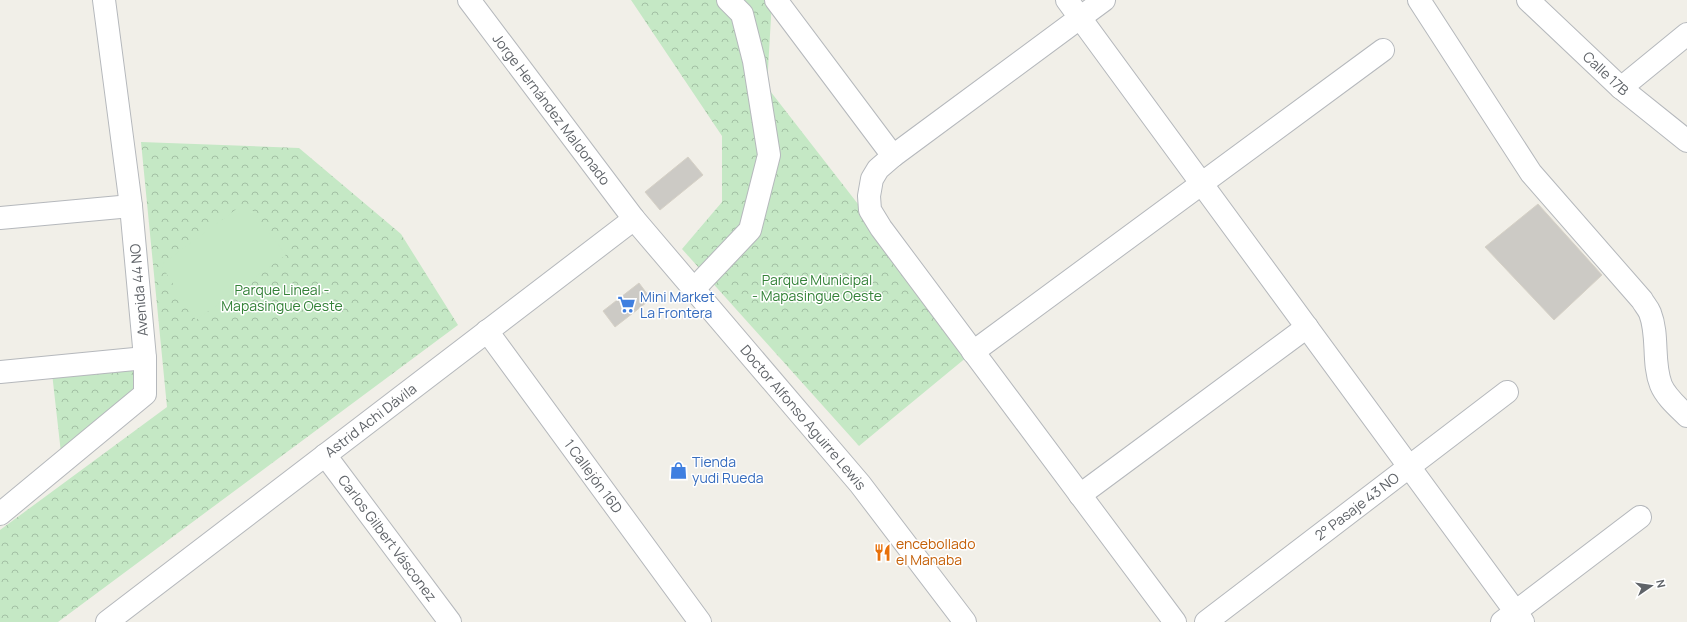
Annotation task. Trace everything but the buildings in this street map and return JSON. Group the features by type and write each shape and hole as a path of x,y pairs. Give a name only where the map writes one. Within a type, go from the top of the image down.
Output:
{"street":[{"name":"Avenida 44 NO","path":"0,514 145,394 145,358 131,206 104,0"},
{"name":"Jorge Hernández Maldonado","path":"469,0 634,219"},
{"path":"694,289 750,230 769,155 750,48 742,14 728,0"},
{"path":"776,0 893,156"},
{"path":"1068,0 1409,467 1513,618 1640,517"},
{"path":"1104,0 893,156 878,169 872,180 869,196 870,210 881,228 1175,622"},
{"path":"1419,0 1532,173 1642,300 1650,312 1655,332 1655,358 1661,386 1687,416"},
{"name":"Calle 17B","path":"1528,0 1621,88 1687,141"},
{"path":"1621,88 1687,34"},
{"path":"973,352 1383,50"},
{"path":"0,218 131,206"},
{"name":"Doctor Alfonso Aguirre Lewis","path":"634,219 860,484 965,622"},
{"name":"Astrid Achi Dávila","path":"107,622 634,219"},
{"path":"1080,495 1307,327"},
{"name":"1 Callejón 16D","path":"487,331 700,622"},
{"path":"0,372 145,358"},
{"name":"2° Pasaje 43 NO","path":"1206,622 1507,392"},
{"name":"Carlos Gilbert Vásconez","path":"325,455 450,622"}],"green space":[{"name":"Parque Municipal - Mapasingue Oeste","path":"631,0 772,0 767,87 973,352 859,446 682,249 722,202 722,136"},
{"name":"Parque Lineal - Mapasingue Oeste","path":"141,142 299,148 401,234 458,325 58,622 0,622 0,530 167,407"},
{"path":"246,202 286,255 196,320 161,265"},
{"path":"135,366 139,389 61,453 52,373"}],"place":[{"name":"Mini Market La Frontera","path":"627,305"},
{"name":"Tienda yudi Rueda","path":"679,470"},
{"name":"encebollado el Manaba","path":"883,552"}]}
